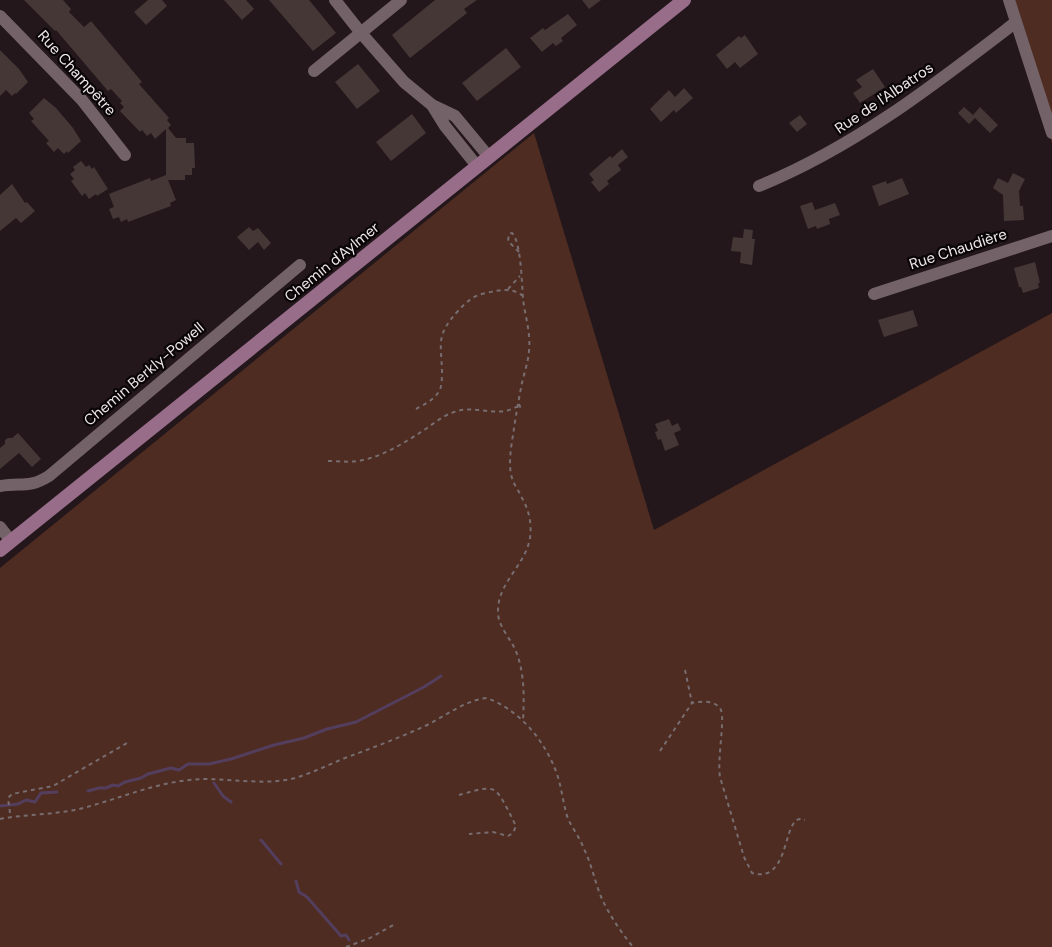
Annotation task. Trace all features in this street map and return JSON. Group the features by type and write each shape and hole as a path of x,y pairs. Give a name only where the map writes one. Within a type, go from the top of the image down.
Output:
{"main road":[{"name":"Chemin d'Aylmer","path":"5,545 684,0"}],"street":[{"path":"335,0 404,82 432,105 455,116 489,157"},
{"path":"314,71 401,0"},
{"path":"1009,0 1052,133"},
{"name":"Rue Champêtre","path":"0,16 82,100 125,155"},
{"name":"Rue de l'Albatros","path":"759,186 810,164 874,126 929,89 1016,22"},
{"path":"432,105 445,126 477,166"},
{"name":"Rue Chaudière","path":"874,294 1052,236"},
{"name":"Chemin Berkly-Powell","path":"0,486 34,484 49,476 300,265"},
{"path":"0,527 5,545"}],"path":[{"path":"519,252 508,241 509,234 512,232 515,235 519,252 529,350 518,401 510,469 512,480 522,497 528,513 530,540 503,590 498,610 499,621 520,662 523,682 523,722"},
{"path":"507,290 520,278 521,274"},
{"path":"416,409 430,400 440,390 442,373 440,343 442,334 446,325 465,303 472,297 481,294 507,290 517,292 523,296"},
{"path":"518,401 520,409"},
{"path":"328,461 354,462 373,457 411,438 454,412 470,409 498,413 518,406"},
{"path":"660,751 692,703 685,670"},
{"path":"0,819 79,809 130,793 178,782 202,779 274,781 292,778 311,773 378,746 481,698 487,698 493,700 523,722 534,733 546,751 556,774 568,816 585,850 602,898 633,947"},
{"path":"692,703 710,702 716,704 721,711 718,766 720,777 744,856 752,873 759,875 778,864 785,850 793,823 797,819 805,820"},
{"path":"10,812 8,798 12,794 53,786 127,743"},
{"path":"459,795 486,789 494,790 500,796 516,826 513,833 508,836 493,832 469,834"},
{"path":"346,947 370,938 395,924"}],"shaded area":[{"path":"1006,0 1052,0 1052,143"},
{"path":"534,133 654,530 1052,313 1052,947 0,947 0,568"}],"building":[{"path":"24,0 63,0 71,9 69,12 84,27 91,21 142,82 139,84 169,118 167,120 171,125 168,128 176,138 186,138 186,143 194,143 195,168 192,168 192,175 185,175 185,180 168,180 176,200 170,203 171,206 128,222 127,219 121,222 119,217 113,219 109,209 114,207 109,194 150,178 151,181 166,175 166,129 155,139 151,133 147,136 142,130 140,132 120,111 124,107 120,103 122,101 111,89 108,91 56,30"},
{"path":"148,0 162,0 167,6 146,25 134,12"},
{"path":"224,0 246,0 254,9 242,20"},
{"path":"269,0 309,0 336,33 313,51"},
{"path":"435,0 477,0 464,9 467,13 410,58 392,35"},
{"path":"582,0 601,0 589,9"},
{"path":"568,14 577,25 561,38 563,41 556,46 553,43 542,52 530,38 543,28 545,30"},
{"path":"745,35 758,54 740,68 735,62 727,69 716,55 739,36 741,38"},
{"path":"506,48 521,67 477,101 462,83"},
{"path":"0,50 19,69 28,82 12,96 6,90 0,96"},
{"path":"358,64 380,91 357,109 335,82"},
{"path":"873,69 885,87 860,103 853,93 862,87 856,80"},
{"path":"684,88 693,98 676,113 674,110 661,122 650,109 669,90 675,97"},
{"path":"44,98 56,108 81,141 68,153 67,151 64,154 58,148 54,152 46,143 49,141 31,121 34,119 29,113"},
{"path":"964,107 973,115 980,107 998,125 990,133 975,118 969,124 958,113"},
{"path":"412,114 426,133 391,161 376,142"},
{"path":"800,115 807,124 797,132 789,123"},
{"path":"622,149 628,157 618,165 621,170 607,181 609,184 599,192 591,182 594,180 589,174 610,156 612,158"},
{"path":"81,161 86,167 89,165 92,169 94,167 108,189 89,199 85,193 82,196 71,181 74,179 70,174 75,170 73,167"},
{"path":"1013,173 1025,179 1019,191 1020,206 1023,206 1024,220 1004,221 1003,195 993,188 998,178 1008,183"},
{"path":"902,178 909,194 879,206 872,186 886,181 887,184"},
{"path":"12,184 25,203 27,202 35,211 21,223 16,218 0,231 0,195"},
{"path":"812,202 815,210 835,203 840,215 829,219 830,224 817,229 816,226 808,229 800,206"},
{"path":"249,227 253,231 258,228 271,243 264,250 258,242 249,250 237,237"},
{"path":"744,229 753,230 752,239 755,239 752,265 740,263 741,252 731,251 733,237 743,238"},
{"path":"1035,262 1040,283 1038,283 1039,288 1023,293 1021,287 1019,287 1014,268"},
{"path":"913,310 918,326 884,337 878,320"},
{"path":"669,419 672,426 678,423 681,430 674,433 679,445 665,451 661,439 658,440 655,432 658,431 655,424"},
{"path":"18,433 41,459 32,467 19,453 0,469 0,448 5,444 5,440 12,438"}],"waterway":[{"path":"88,791 113,785 118,786 148,774 171,768 179,770 188,764 209,764 231,759 274,745 304,738 327,729 356,722 424,687 441,676"},
{"path":"214,783 223,796 231,802"},
{"path":"0,806 18,804 26,800 35,802 41,793 57,792"},
{"path":"261,840 281,864"},
{"path":"296,881 299,892 307,897 341,936 346,935 349,940"}]}
